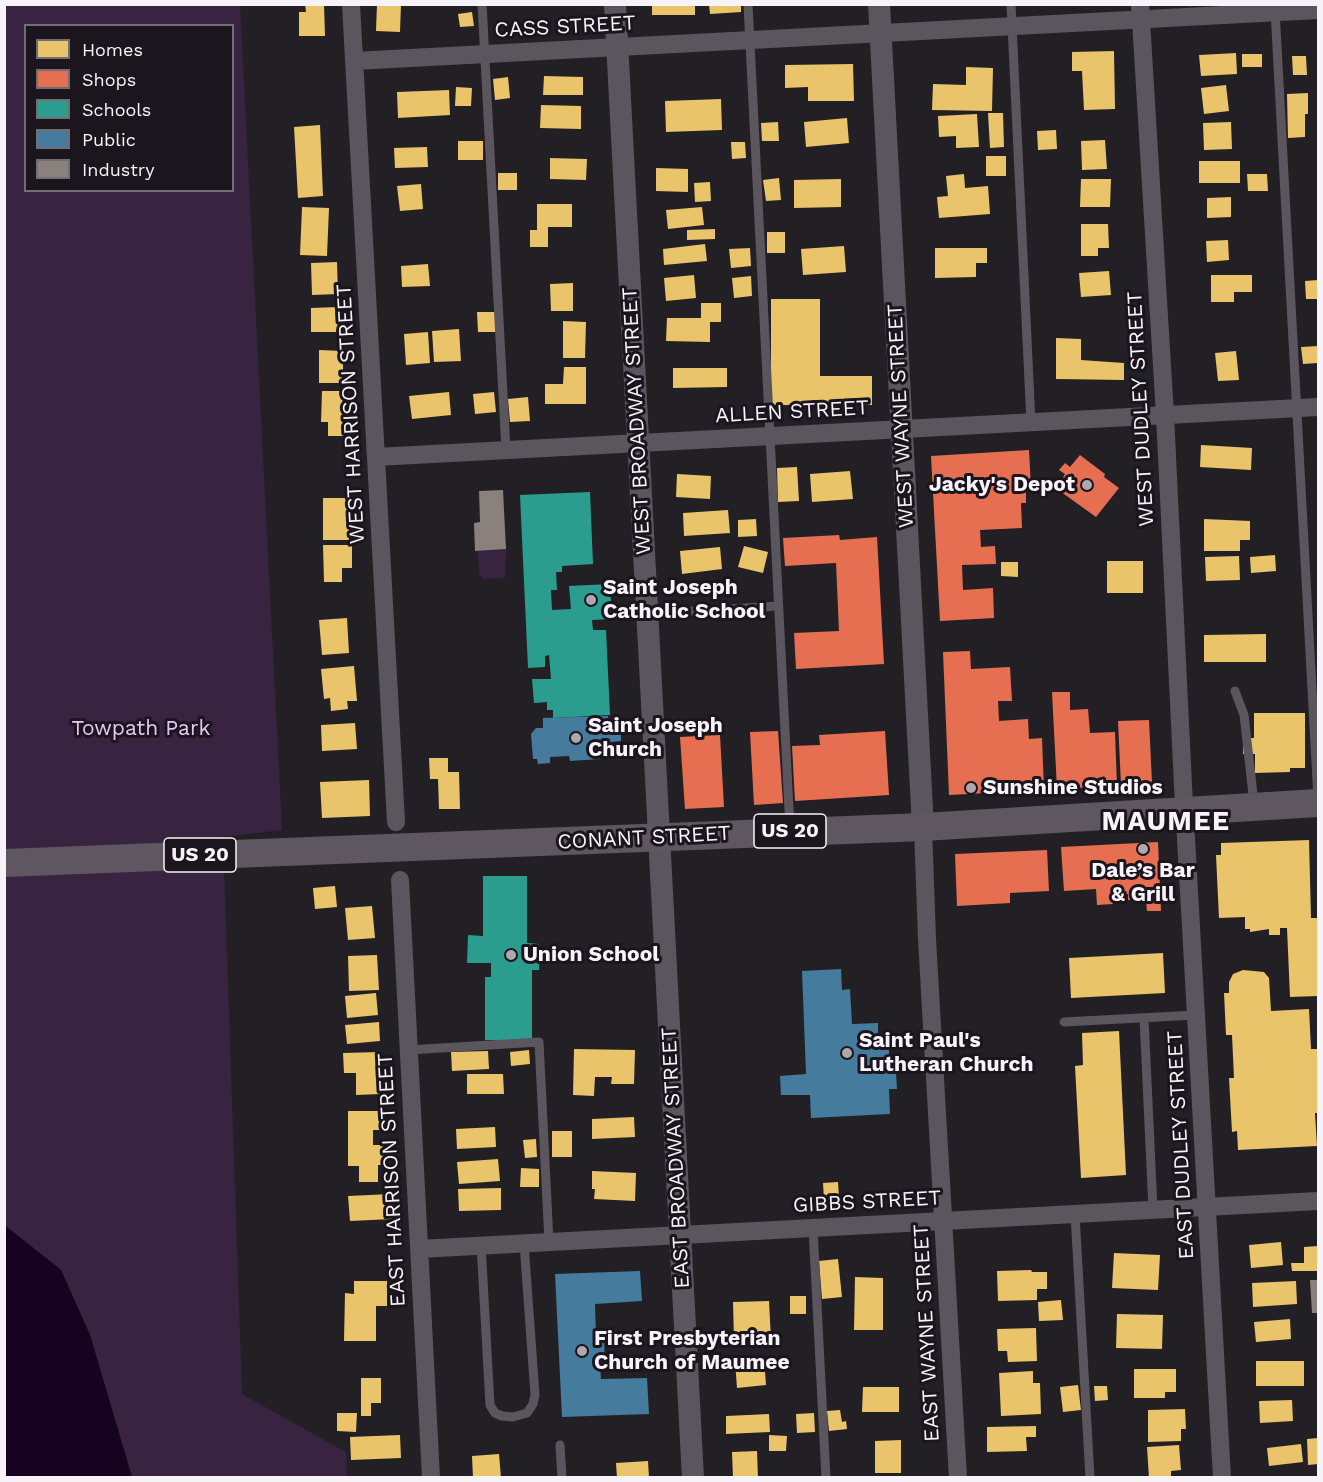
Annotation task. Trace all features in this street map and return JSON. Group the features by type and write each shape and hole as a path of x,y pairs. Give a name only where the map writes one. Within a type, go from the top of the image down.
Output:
{"main road":[{"name":"CONANT STREET","path":"4,863 923,827 1318,803"}],"street":[{"name":"WEST HARRISON STREET","path":"351,4 396,822"},
{"name":"WEST BROADWAY STREET","path":"615,4 658,838"},
{"name":"WEST WAYNE STREET","path":"879,4 923,827"},
{"name":"CASS STREET","path":"354,61 1012,26 1141,12 1318,10"},
{"name":"WEST DUDLEY STREET","path":"1141,12 1165,415 1184,811"},
{"name":"ALLEN STREET","path":"376,457 1318,407"},
{"name":"EAST DUDLEY STREET","path":"1184,811 1222,1478"},
{"name":"EAST WAYNE STREET","path":"923,827 958,1478"},
{"name":"EAST BROADWAY STREET","path":"658,838 693,1478"},
{"name":"EAST HARRISON STREET","path":"400,880 431,1478"},
{"name":"GIBBS STREET","path":"419,1249 1318,1201"}],"lane":[{"path":"482,4 506,450"},
{"path":"748,4 790,831"},
{"path":"1011,4 1031,423"},
{"path":"1275,9 1318,803"},
{"path":"647,614 778,606"},
{"path":"1235,691 1244,715 1254,807"},
{"path":"1064,1022 1196,1015"},
{"path":"1144,1018 1153,1209"},
{"path":"408,1050 539,1042 549,1242"},
{"path":"1075,1214 1090,1478"},
{"path":"813,1228 826,1478"},
{"path":"481,1245 490,1405 495,1413 513,1418 527,1413 533,1404 535,1395 524,1243"},
{"path":"560,1445 562,1478"}],"green space":[{"name":"Towpath Park","path":"4,5 240,5 282,830 223,837 242,1394 346,1452 347,1477 132,1477 90,1335 61,1270 5,1225"},
{"path":"506,549 505,578 484,579 479,575 478,551"}],"shaded area":[{"path":"4,1225 61,1270 90,1335 132,1477 5,1477"}],"building: Homes":[{"path":"305,4 324,4 325,36 299,36 299,12 306,12"},
{"path":"377,4 401,4 400,32 376,31"},
{"path":"652,4 695,4 695,15 652,15"},
{"path":"709,4 741,4 741,12 710,14"},
{"path":"472,12 474,26 460,27 458,14"},
{"path":"1114,51 1115,109 1084,110 1082,71 1072,71 1072,52"},
{"path":"1236,53 1237,74 1201,76 1199,55"},
{"path":"1242,54 1262,54 1262,67 1242,67"},
{"path":"1292,56 1306,56 1307,75 1293,75"},
{"path":"853,64 854,101 808,101 808,87 785,88 785,65"},
{"path":"966,67 993,68 992,111 932,110 933,84 966,85"},
{"path":"544,76 583,77 583,95 543,95"},
{"path":"508,77 510,98 495,100 493,79"},
{"path":"1226,85 1229,111 1204,114 1201,88"},
{"path":"456,87 472,88 471,106 455,106"},
{"path":"449,90 450,115 398,118 397,92"},
{"path":"1308,93 1305,137 1288,138 1287,94"},
{"path":"721,99 722,130 666,132 665,101"},
{"path":"541,105 581,106 581,129 540,128"},
{"path":"988,113 1003,113 1004,147 990,148"},
{"path":"977,114 979,147 956,148 956,136 939,137 938,116"},
{"path":"847,118 849,143 806,147 804,122"},
{"path":"778,122 779,141 762,141 761,123"},
{"path":"1231,122 1232,149 1204,150 1203,123"},
{"path":"320,125 323,196 298,198 294,127"},
{"path":"1056,130 1057,149 1038,150 1037,131"},
{"path":"1105,140 1107,169 1082,170 1081,141"},
{"path":"458,141 483,141 483,160 458,160"},
{"path":"731,142 745,142 746,158 732,159"},
{"path":"427,147 428,167 395,168 394,148"},
{"path":"986,156 1006,156 1006,176 986,176"},
{"path":"550,158 587,159 586,180 550,179"},
{"path":"1199,161 1240,161 1240,183 1199,183"},
{"path":"656,168 688,169 688,192 656,191"},
{"path":"498,173 517,173 517,190 498,190"},
{"path":"964,174 965,188 988,186 990,214 939,218 937,197 948,196 946,176"},
{"path":"1247,174 1267,174 1268,191 1248,191"},
{"path":"779,178 781,200 766,201 763,180"},
{"path":"841,179 841,207 794,208 794,180"},
{"path":"1081,179 1111,179 1110,207 1080,207"},
{"path":"710,182 711,201 695,202 694,183"},
{"path":"421,184 423,209 400,211 397,186"},
{"path":"1231,197 1231,217 1207,218 1207,198"},
{"path":"537,204 572,204 572,227 548,227 548,247 530,247 530,230 537,230"},
{"path":"302,207 329,208 327,256 300,255"},
{"path":"702,207 704,225 668,229 666,210"},
{"path":"1081,224 1108,224 1109,248 1098,248 1098,256 1081,256"},
{"path":"715,229 715,239 687,240 687,230"},
{"path":"767,232 785,232 785,253 767,253"},
{"path":"1228,240 1229,260 1207,262 1206,241"},
{"path":"705,244 707,261 664,265 663,249"},
{"path":"844,246 846,272 803,275 801,249"},
{"path":"750,248 751,266 731,268 729,249"},
{"path":"935,248 987,248 987,263 976,263 976,277 935,278"},
{"path":"337,262 338,294 312,295 311,263"},
{"path":"428,264 430,286 402,287 401,266"},
{"path":"1109,271 1111,295 1081,297 1079,273"},
{"path":"694,275 696,298 666,301 664,278"},
{"path":"1211,275 1252,275 1252,292 1234,292 1234,302 1211,302"},
{"path":"751,276 752,296 734,298 732,278"},
{"path":"1318,280 1318,299 1306,299 1305,281"},
{"path":"573,283 573,311 551,311 550,284"},
{"path":"771,299 820,299 820,376 872,376 872,405 771,405"},
{"path":"701,303 721,303 721,322 710,322 710,342 666,341 667,318 701,318"},
{"path":"339,307 340,332 311,332 311,308"},
{"path":"477,312 495,312 496,332 478,332"},
{"path":"563,321 586,322 585,358 563,358"},
{"path":"459,329 461,361 434,362 432,331"},
{"path":"428,332 430,363 406,365 404,334"},
{"path":"1056,338 1081,339 1081,360 1124,363 1124,380 1056,379"},
{"path":"1318,346 1318,363 1303,364 1301,347"},
{"path":"319,350 343,351 343,383 319,383"},
{"path":"1236,351 1239,380 1218,381 1215,353"},
{"path":"564,367 586,367 586,404 545,404 545,384 563,384"},
{"path":"673,368 727,368 727,387 673,388"},
{"path":"322,391 344,391 344,436 328,436 328,422 321,422"},
{"path":"449,392 451,415 412,419 409,396"},
{"path":"494,392 496,412 475,414 473,394"},
{"path":"528,397 530,421 510,422 508,399"},
{"path":"1201,445 1252,448 1251,470 1200,467"},
{"path":"797,467 799,501 778,502 777,468"},
{"path":"850,471 853,499 812,502 810,474"},
{"path":"677,474 711,476 710,499 676,497"},
{"path":"323,498 349,498 349,540 323,540"},
{"path":"728,510 730,533 684,536 683,513"},
{"path":"756,519 757,536 738,537 738,520"},
{"path":"1204,519 1250,521 1250,540 1240,540 1240,551 1204,551"},
{"path":"323,545 352,545 352,568 342,568 342,582 324,582"},
{"path":"744,546 768,552 763,573 738,567"},
{"path":"720,547 722,569 682,574 680,551"},
{"path":"1275,555 1276,571 1251,573 1250,557"},
{"path":"1239,556 1240,580 1206,581 1205,557"},
{"path":"1107,561 1143,561 1143,593 1107,593"},
{"path":"1001,562 1018,562 1018,577 1001,576"},
{"path":"347,618 349,653 322,655 319,620"},
{"path":"1266,634 1266,662 1204,662 1204,635"},
{"path":"354,666 357,701 347,701 348,709 331,711 330,698 324,699 321,669"},
{"path":"1254,713 1305,713 1305,768 1290,768 1290,772 1255,773 1255,754 1243,754 1243,738 1254,738"},
{"path":"355,723 357,749 322,751 321,725"},
{"path":"429,758 448,758 448,772 459,772 460,809 439,809 438,779 430,779"},
{"path":"369,780 370,816 322,818 320,782"},
{"path":"1309,840 1311,918 1317,918 1318,996 1290,997 1287,928 1280,928 1280,935 1269,935 1269,929 1250,932 1250,929 1245,929 1245,917 1219,918 1216,855 1221,855 1221,843"},
{"path":"335,886 337,907 315,909 313,888"},
{"path":"372,906 375,938 348,940 345,908"},
{"path":"1163,953 1165,993 1071,998 1069,958"},
{"path":"377,955 379,990 349,991 348,956"},
{"path":"1243,970 1264,972 1269,978 1271,1011 1309,1009 1311,1049 1317,1049 1318,1113 1315,1113 1317,1146 1238,1150 1237,1131 1232,1132 1229,1078 1234,1078 1232,1035 1226,1035 1224,993 1229,993 1229,982 1233,974"},
{"path":"376,993 378,1015 347,1018 345,996"},
{"path":"379,1022 380,1041 347,1044 345,1025"},
{"path":"1119,1031 1126,1175 1081,1178 1075,1066 1083,1065 1082,1033"},
{"path":"574,1049 635,1050 634,1084 611,1084 612,1077 595,1077 594,1096 573,1095"},
{"path":"529,1050 530,1064 511,1066 510,1052"},
{"path":"488,1051 489,1069 452,1071 451,1052"},
{"path":"380,1052 381,1094 356,1095 356,1073 344,1073 343,1053"},
{"path":"467,1074 503,1074 504,1094 467,1094"},
{"path":"348,1111 384,1111 383,1130 373,1130 373,1145 385,1145 385,1165 378,1165 378,1182 359,1182 359,1166 348,1166"},
{"path":"634,1117 635,1137 592,1139 592,1119"},
{"path":"495,1127 496,1147 457,1149 456,1129"},
{"path":"552,1131 572,1131 572,1157 552,1157"},
{"path":"536,1139 537,1157 525,1158 523,1140"},
{"path":"498,1159 500,1181 459,1184 457,1162"},
{"path":"521,1168 539,1169 539,1187 520,1187"},
{"path":"592,1171 636,1173 635,1201 594,1199"},
{"path":"838,1182 839,1198 824,1199 823,1183"},
{"path":"501,1188 501,1210 459,1211 458,1189"},
{"path":"391,1194 392,1219 350,1221 348,1196"},
{"path":"1281,1242 1283,1265 1251,1268 1249,1245"},
{"path":"1318,1246 1318,1271 1292,1271 1291,1263 1304,1263 1304,1247"},
{"path":"1114,1253 1160,1255 1158,1290 1112,1288"},
{"path":"838,1259 842,1297 822,1299 819,1261"},
{"path":"1031,1270 1032,1272 1047,1272 1047,1289 1037,1289 1037,1300 998,1301 997,1271"},
{"path":"855,1277 883,1278 883,1330 854,1330"},
{"path":"354,1281 387,1281 387,1306 376,1306 376,1341 344,1341 345,1293 354,1294"},
{"path":"1296,1281 1297,1304 1253,1307 1252,1283"},
{"path":"790,1296 806,1296 806,1314 790,1314"},
{"path":"1061,1300 1063,1320 1039,1321 1038,1302"},
{"path":"769,1301 771,1339 734,1340 733,1302"},
{"path":"1117,1314 1163,1315 1162,1349 1116,1348"},
{"path":"1290,1319 1291,1339 1256,1342 1254,1322"},
{"path":"1036,1328 1037,1361 1008,1362 1007,1351 998,1351 997,1329"},
{"path":"764,1358 766,1385 737,1388 735,1361"},
{"path":"1256,1361 1304,1361 1304,1386 1256,1386"},
{"path":"1134,1369 1176,1369 1176,1392 1165,1392 1165,1398 1134,1398"},
{"path":"1033,1371 1033,1383 1040,1383 1041,1414 1001,1416 999,1373"},
{"path":"361,1378 381,1378 381,1403 371,1403 371,1416 361,1416"},
{"path":"1078,1385 1081,1410 1063,1412 1060,1387"},
{"path":"1094,1386 1107,1386 1108,1400 1095,1401"},
{"path":"863,1387 899,1387 899,1412 862,1412"},
{"path":"1292,1400 1293,1421 1260,1423 1259,1401"},
{"path":"1185,1409 1186,1429 1181,1429 1181,1441 1148,1442 1148,1410"},
{"path":"840,1410 842,1422 846,1421 847,1429 829,1431 827,1411"},
{"path":"337,1413 357,1413 356,1432 337,1431"},
{"path":"814,1413 815,1432 797,1433 796,1414"},
{"path":"769,1414 770,1432 726,1434 726,1416"},
{"path":"1036,1426 1036,1437 1026,1437 1027,1451 987,1452 987,1427"},
{"path":"400,1435 401,1458 351,1460 350,1437"},
{"path":"769,1435 787,1436 786,1451 769,1451"},
{"path":"1318,1438 1318,1464 1308,1465 1307,1439"},
{"path":"901,1440 901,1473 875,1473 875,1441"},
{"path":"1301,1444 1303,1462 1269,1466 1267,1448"},
{"path":"1179,1445 1181,1470 1171,1471 1171,1478 1149,1478 1147,1447"},
{"path":"757,1451 758,1478 733,1478 732,1452"},
{"path":"499,1454 501,1478 473,1478 472,1456"},
{"path":"648,1461 649,1478 617,1478 616,1463"}],"building: Shops":[{"path":"1029,450 1031,489 1026,489 1026,503 1021,503 1022,528 980,530 981,547 995,546 996,564 962,565 963,590 993,588 994,618 940,621 931,456"},
{"name":"Jacky's Depot","path":"1080,455 1119,488 1096,517 1057,489 1065,474 1059,470 1065,463 1070,467"},
{"path":"839,535 840,540 877,537 884,664 796,669 794,633 839,631 836,563 785,566 783,538"},
{"path":"970,651 971,669 1010,667 1012,701 998,701 999,721 1028,719 1029,739 1042,738 1044,790 949,795 943,652"},
{"path":"1052,692 1070,692 1070,710 1088,709 1090,733 1115,732 1117,786 1057,789"},
{"path":"1149,720 1152,783 1121,785 1118,721"},
{"path":"778,731 783,803 754,805 750,732"},
{"path":"885,731 889,795 795,801 792,746 820,745 819,735"},
{"path":"720,735 724,807 685,809 680,737"},
{"path":"1158,842 1161,911 1147,911 1146,900 1128,900 1128,894 1112,895 1113,904 1097,905 1096,889 1064,891 1061,847"},
{"path":"1047,850 1049,891 1010,893 1010,903 957,906 955,854"}],"building: Schools":[{"name":"Saint Joseph Catholic School","path":"590,492 593,564 562,566 562,572 556,572 557,590 551,590 552,610 571,609 569,586 610,584 612,619 592,620 593,630 606,630 610,715 553,718 553,710 547,710 547,702 534,703 532,679 551,679 549,655 545,656 545,667 528,668 520,495"},
{"path":"483,876 527,876 527,943 539,944 539,970 532,970 532,1040 485,1040 485,977 491,977 491,963 467,963 468,935 483,936"}],"building: Public":[{"name":"Saint Joseph Church","path":"608,716 609,728 621,728 621,741 610,742 610,755 599,755 600,759 570,761 569,756 550,757 550,763 538,764 537,759 533,759 531,734 536,728 543,728 543,718"},
{"name":"Saint Paul's Lutheran Church","path":"841,969 842,990 850,989 852,1024 878,1023 878,1034 888,1033 890,1072 896,1072 897,1089 889,1089 890,1114 811,1118 810,1095 781,1095 780,1076 806,1074 802,971"},
{"name":"First Presbyterian Church of Maumee","path":"640,1271 642,1301 595,1304 596,1339 604,1339 605,1363 600,1363 601,1379 647,1378 649,1414 562,1417 555,1274"}],"building: Industry":[{"path":"503,490 506,549 475,551 474,523 480,522 479,491"},
{"path":"1310,1280 1318,1280 1318,1313 1312,1313"}],"place":[{"name":"Jacky's Depot","path":"1087,485"},
{"name":"Saint Joseph Catholic School","path":"591,600"},
{"name":"Saint Joseph Church","path":"576,738"},
{"name":"Sunshine Studios","path":"971,788"},
{"name":"Dale’s Bar & Grill","path":"1143,849"},
{"name":"Union School","path":"511,955"},
{"name":"Saint Paul's Lutheran Church","path":"847,1053"},
{"name":"First Presbyterian Church of Maumee","path":"582,1351"}],"district":[{"name":"MAUMEE","path":"1166,822"}]}
